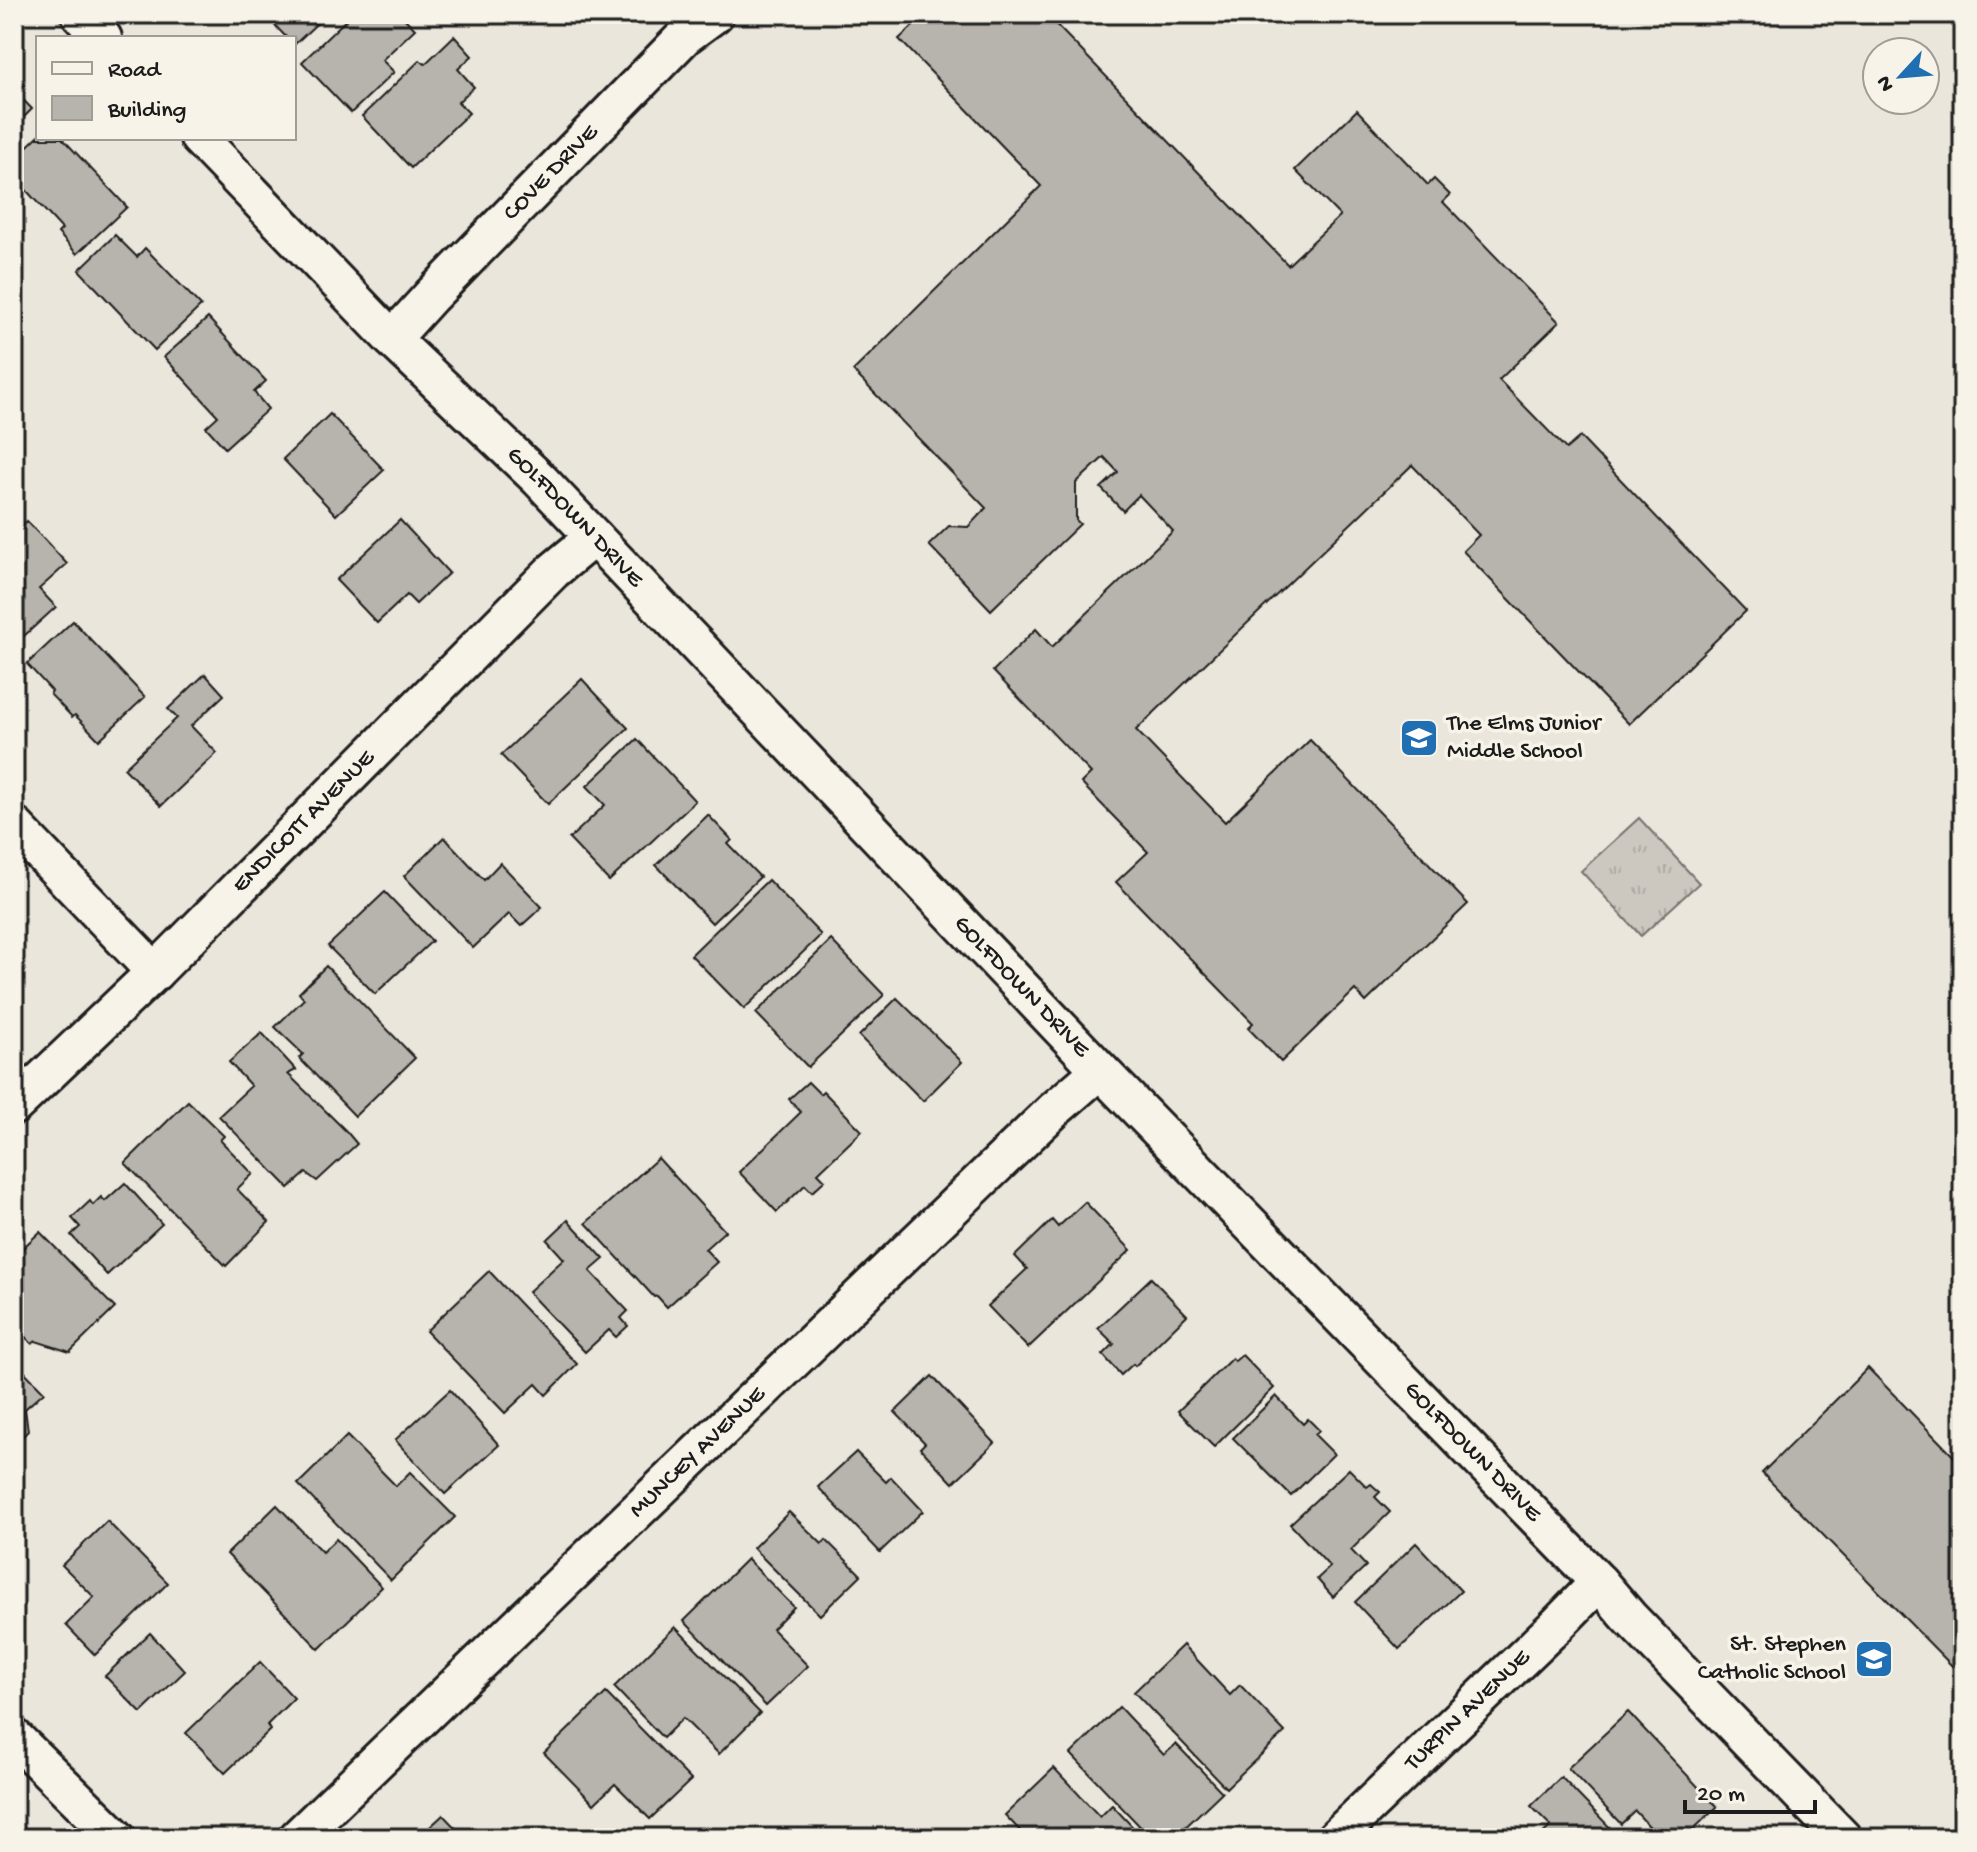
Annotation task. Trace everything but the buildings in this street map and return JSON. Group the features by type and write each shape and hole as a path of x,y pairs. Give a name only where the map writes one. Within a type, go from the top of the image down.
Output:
{"street":[{"path":"80,14 101,36"},
{"name":"COVE DRIVE","path":"392,339 685,36 715,14"},
{"name":"GOLFDOWN DRIVE","path":"201,140 392,339 539,479 1100,1070 1599,1582 1639,1628 1843,1838"},
{"name":"ENDICOTT AVENUE","path":"14,1106 155,972 553,571 594,537"},
{"path":"14,825 155,972"},
{"name":"MUNCEY AVENUE","path":"297,1838 1055,1109 1100,1070"},
{"name":"TURPIN AVENUE","path":"1335,1838 1599,1582"},
{"path":"14,1737 117,1838"}],"green space":[{"path":"1639,818 1699,883 1641,936 1581,871"}],"place":[{"name":"The Elms Junior Middle School","path":"1419,738"},
{"name":"St. Stephen Catholic School","path":"1874,1659"}]}
